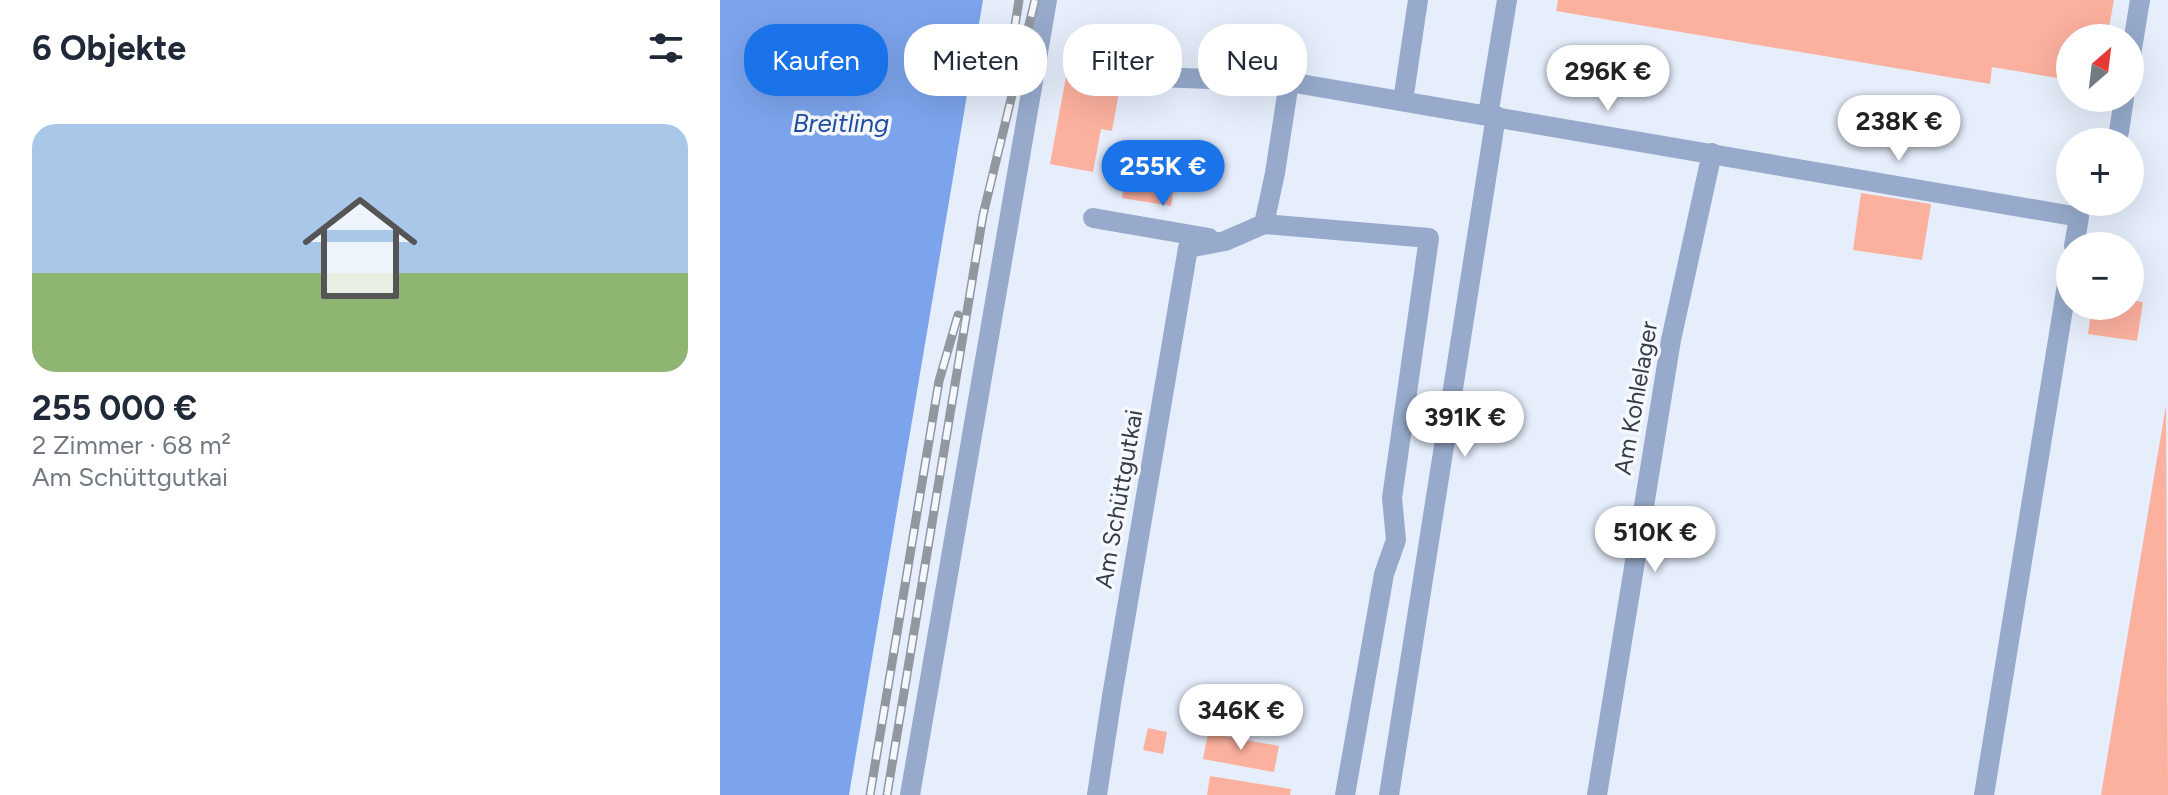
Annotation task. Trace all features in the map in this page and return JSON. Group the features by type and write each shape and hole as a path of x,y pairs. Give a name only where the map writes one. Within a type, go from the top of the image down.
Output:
{"street":[{"path":"910,795 1047,0"},
{"path":"1403,101 1418,0"},
{"path":"1389,795 1507,0"},
{"path":"2136,24 2140,0"},
{"path":"1307,85 2079,217 2076,232"},
{"path":"1287,96 1264,224 1429,238 1392,498 1396,540 1384,574 1345,795"},
{"name":"Am Kohlelager","path":"1597,795 1671,340 1712,153"},
{"path":"1093,218 1225,241"},
{"name":"Am Schüttgutkai","path":"1097,795 1188,248 1225,241 1264,224"},
{"path":"1984,795 2061,320"}],"shaded area":[{"path":"983,0 2168,0 2168,795 849,795 967,96 1047,96 1047,24 979,24"}],"water":[{"name":"Breitling","path":"720,0 983,0 979,24 904,24 904,96 967,96 849,795 720,795"}],"building":[{"path":"1558,0 2114,0 2110,24 2056,24 2056,78 1992,67 1990,84 1556,11"},
{"path":"1063,93 1063,96 1118,96 1112,131 1101,129 1093,172 1050,164"},
{"path":"1127,166 1176,174 1171,206 1122,198"},
{"path":"1861,193 1931,204 1922,260 1853,250"},
{"path":"2090,320 2140,320 2137,341 2088,334"},
{"path":"2166,405 2168,795 2101,795"},
{"path":"1148,728 1167,732 1163,754 1143,750"},
{"path":"1208,733 1279,746 1274,772 1203,759"},
{"path":"1210,776 1291,789 1290,795 1207,795"}],"railway":[{"path":"1015,24 1019,0"},
{"path":"887,795 983,215 1035,0"},
{"path":"870,795 939,381 958,315"}]}
